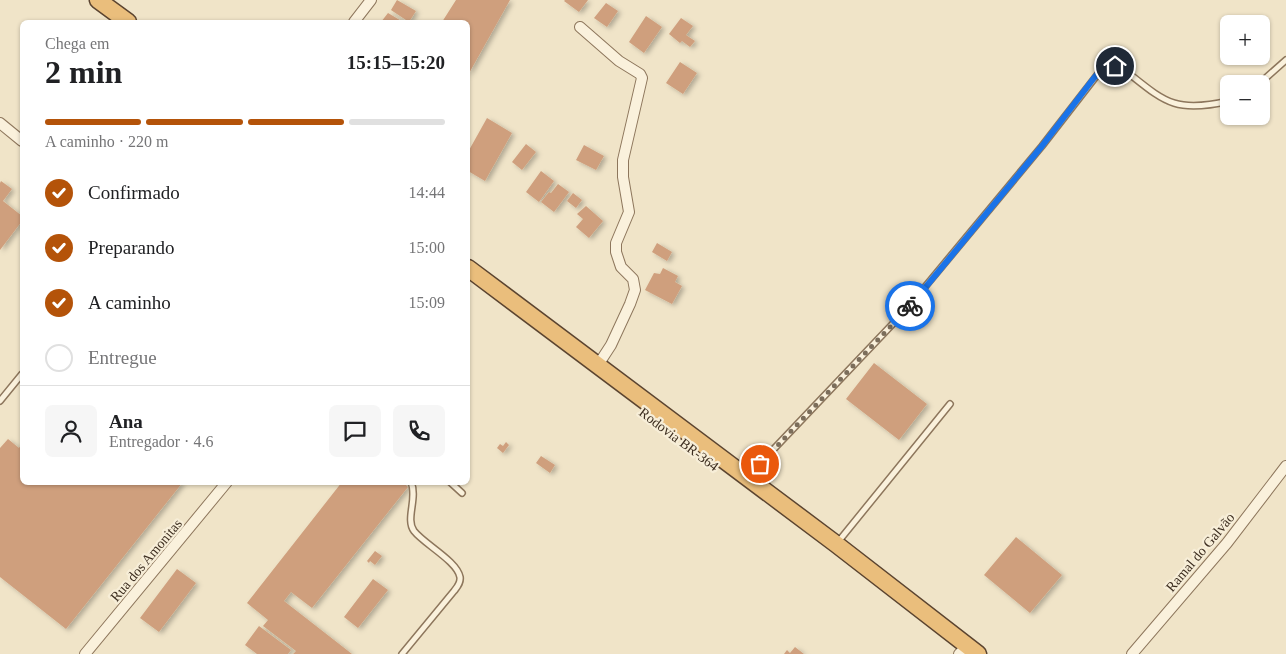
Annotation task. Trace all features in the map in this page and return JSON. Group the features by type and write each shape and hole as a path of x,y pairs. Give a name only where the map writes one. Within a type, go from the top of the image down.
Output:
{"highway":[{"path":"98,0 125,20"},
{"path":"113,0 139,20"},
{"path":"470,269 836,544 978,654"},
{"name":"Rodovia BR-364","path":"470,281 961,653"}],"street":[{"path":"356,20 371,0"},
{"path":"580,27 624,65 640,74 642,78 623,160 623,177 629,212 616,243 616,252 620,263 625,272 633,279 635,290 611,345 598,365"},
{"path":"0,124 20,139"},
{"name":"Ramal do Galvão","path":"1132,654 1227,543 1286,466"},
{"name":"Rua dos Amonitas","path":"85,654 225,485"}],"lane":[{"path":"1269,75 1286,60"},
{"path":"746,478 905,311 1042,146 1101,70 1115,66 1122,68 1167,102 1201,106 1220,103"},
{"path":"0,402 20,377"},
{"path":"836,544 950,404"},
{"path":"402,654 454,591 459,584 460,578 458,572 450,563 412,529 411,518 414,499 412,485"},
{"path":"453,485 462,493"}],"building":[{"path":"397,0 416,11 410,20 406,20 391,10"},
{"path":"456,0 510,0 470,71 470,20 443,20"},
{"path":"565,0 588,0 579,12"},
{"path":"606,3 618,11 607,27 594,18"},
{"path":"388,13 400,20 383,20"},
{"path":"646,16 662,27 644,53 629,42"},
{"path":"681,18 693,26 686,35 695,41 690,47 682,41 680,43 669,34"},
{"path":"680,62 697,73 683,94 666,83"},
{"path":"487,118 512,133 485,181 470,172 470,148"},
{"path":"526,144 536,152 522,170 512,162"},
{"path":"584,145 604,156 596,170 576,160"},
{"path":"541,171 554,181 539,202 526,192"},
{"path":"1,181 12,189 3,201 20,214 20,224 0,250"},
{"path":"558,184 569,192 554,212 541,202"},
{"path":"573,193 582,200 576,208 567,201"},
{"path":"586,206 603,221 589,238 576,227 583,219 577,214"},
{"path":"657,243 672,252 667,261 652,252"},
{"path":"663,268 678,276 675,282 682,286 672,304 645,290 654,273 660,274"},
{"path":"874,363 927,404 899,440 846,399"},
{"path":"8,439 19,448 20,446 20,485 181,485 66,629 0,577 0,448"},
{"path":"506,442 509,445 503,453 497,448 500,444 503,446"},
{"path":"541,456 555,465 550,473 536,463"},
{"path":"340,485 406,485 408,487 312,608 291,592 284,601 352,654 293,654 296,651 263,626 268,620 247,603"},
{"path":"1016,537 1062,575 1030,613 984,575"},
{"path":"375,551 382,556 375,565 367,561"},
{"path":"177,569 196,583 159,632 140,618"},
{"path":"373,579 388,590 358,628 344,617"},
{"path":"259,626 291,650 288,654 257,654 245,645"},
{"path":"795,647 804,654 784,654 787,650 790,653"}],"way so far":[{"path":"760,464 910,306"}],"route":[{"path":"910,306 1042,146 1094,78 1101,70 1115,66"}]}
